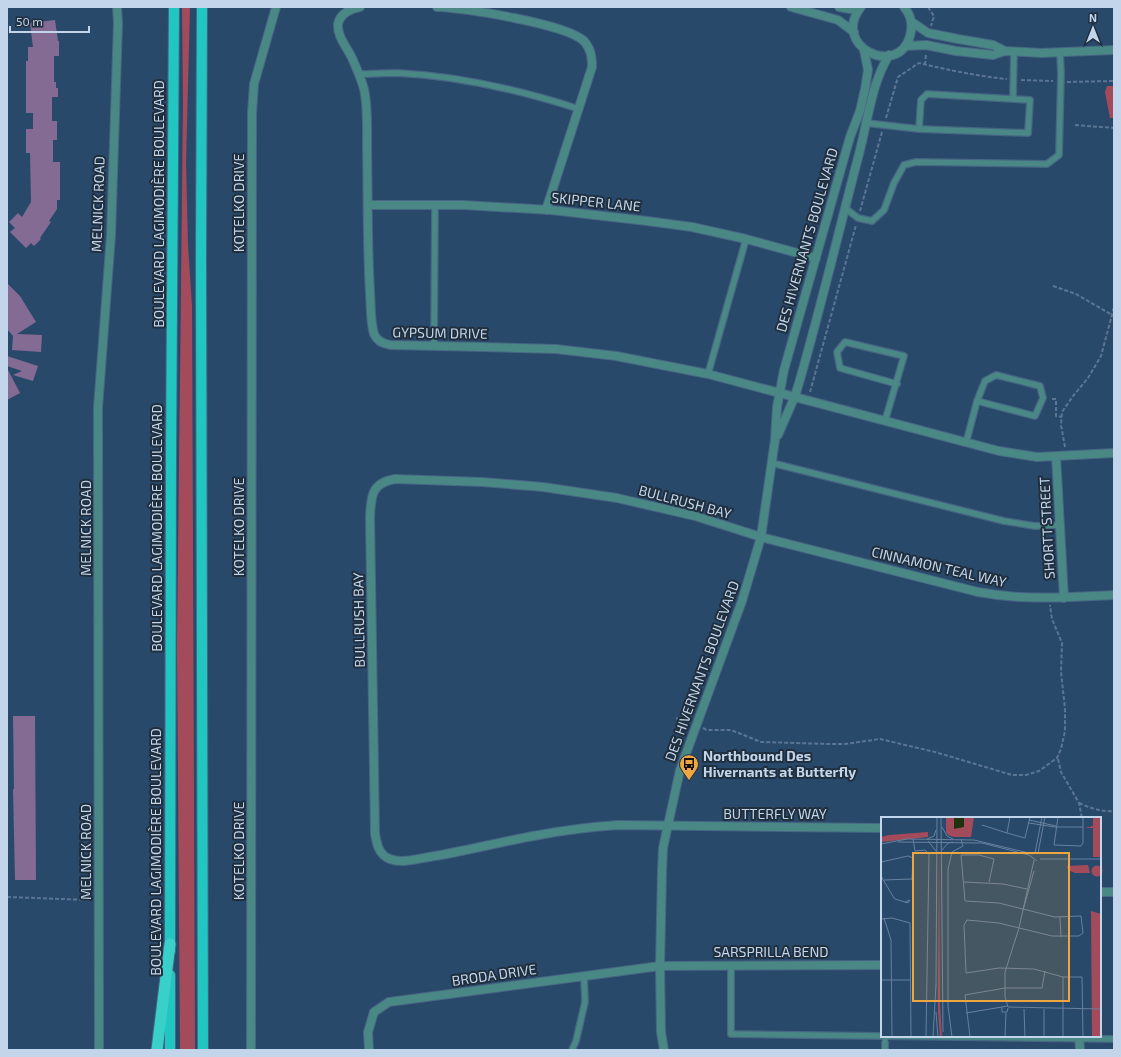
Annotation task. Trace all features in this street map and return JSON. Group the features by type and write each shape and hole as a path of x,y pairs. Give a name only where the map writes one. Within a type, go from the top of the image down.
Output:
{"highway":[{"path":"157,1050 170,944"}],"main road":[{"name":"BOULEVARD LAGIMODIÈRE BOULEVARD","path":"170,1050 171,456 174,7"},
{"path":"202,9 201,270 203,1050"}],"street":[{"name":"MELNICK ROAD","path":"99,1050 98,408 111,235 118,31 117,7"},
{"name":"KOTELKO DRIVE","path":"251,1050 252,113 254,84 276,7"},
{"name":"GYPSUM DRIVE","path":"360,7 347,11 338,24 342,40 364,88 367,117 369,205 368,265 371,320 378,340 384,344 391,345 482,346 571,351 616,356 708,374 780,392"},
{"path":"438,7 490,14 542,25 577,36 584,41 590,49 592,67 546,210"},
{"path":"791,7 838,20 854,32"},
{"path":"839,7 850,9 860,8"},
{"path":"860,8 854,19 854,32 860,46 866,51 877,56 889,55 900,50 910,39 912,22 904,7"},
{"path":"912,22 928,33 958,40 993,44 1005,51"},
{"path":"905,46 926,45 963,52 992,55 1005,51 1041,53 1114,50"},
{"name":"DES HIVERNANTS BOULEVARD","path":"664,1050 661,1032 660,966 663,848 667,826 680,770 742,602 761,537 775,440 777,407 788,354 850,137 860,111 868,70 864,50 866,51"},
{"name":"DES HIVERNANTS BOULEVARD","path":"775,440 795,396 845,208 875,83 889,55"},
{"name":"SKIPPER LANE","path":"369,205 463,205 546,210 692,227 746,239 816,258"},
{"path":"780,392 999,451 1037,457 1114,453"},
{"name":"SHORTT STREET","path":"1056,456 1064,598"},
{"name":"BULLRUSH BAY","path":"667,826 618,825 577,829 538,835 478,848 410,860 397,861 382,854 376,844 375,834 370,517 373,493 378,486 386,481 395,479 482,482 542,487 617,498 695,516 761,537"},
{"name":"CINNAMON TEAL WAY","path":"761,537 978,592 1018,598 1049,599 1114,595"},
{"name":"BUTTERFLY WAY","path":"667,826 881,828"},
{"path":"1101,892 1114,892"},
{"name":"SARSPRILLA BEND","path":"660,966 881,965"},
{"name":"BRODA DRIVE","path":"369,1050 368,1032 374,1012 389,1002 660,966"},
{"name":"DES HIVERNANTS BOULEVARD","path":"658,1050 661,1032"},
{"path":"1080,1038 1080,1050"}],"lane":[{"path":"1012,99 1014,51"},
{"path":"845,208 858,218 872,221 884,210 894,183 904,165 916,162 1012,165 1047,164 1059,155 1061,74 1060,52"},
{"path":"358,74 398,73 443,77 493,85 546,98 579,109"},
{"path":"866,123 919,129 1028,133 1030,100 927,94 921,100 919,129"},
{"path":"434,346 435,205"},
{"path":"708,374 746,239"},
{"path":"885,421 897,384 904,356 846,342 837,352 840,368 897,384"},
{"path":"966,442 977,401 985,381 996,375 1040,386 1043,398 1035,416 977,401"},
{"path":"772,463 1004,520 1035,526 1060,525"},
{"path":"731,965 731,1034 881,1036"},
{"path":"572,1050 576,1041 585,1002 584,976"},
{"path":"885,1037 885,1050"},
{"path":"1010,1037 1114,1039"}],"path":[{"path":"1075,125 1114,128"},
{"path":"1053,286 1076,294 1113,316"},
{"path":"1066,456 1061,425 1062,412 1088,378 1101,356 1113,316 1114,307"},
{"path":"1052,399 1056,399 1056,416 1062,417"},
{"path":"1049,599 1052,619 1062,643 1061,672 1066,709 1065,730 1058,758 1061,772 1078,803 1082,817"},
{"path":"676,718 707,730 731,730 761,742 834,744 880,739 935,752 1012,775 1026,775 1039,771 1058,758"},
{"path":"1078,803 1107,812 1114,810"},
{"path":"7,897 99,901"}],"shaded area":[{"path":"182,7 190,7 186,163 188,245 192,306 195,1050 180,1050 177,646 183,105"},
{"path":"1107,86 1114,86 1114,118 1110,118 1105,92"}],"building":[{"path":"55,20 59,41 59,56 54,56 54,82 56,82 56,88 58,88 58,97 52,97 52,121 57,121 57,140 53,140 53,162 60,162 60,200 57,200 57,209 49,221 51,222 40,238 41,239 34,246 31,243 26,248 10,232 15,228 9,222 18,213 22,217 31,202 30,153 26,153 26,129 33,129 33,113 26,113 26,61 28,61 28,47 33,47 30,23"},
{"path":"7,283 20,296 36,322 17,334 42,335 41,352 12,350 13,336 7,329"},
{"path":"7,356 38,366 33,381 13,375 22,371 7,366"},
{"path":"7,368 20,393 7,400"},
{"path":"13,716 35,716 36,880 15,880"}],"place":[{"name":"Northbound Des Hivernants at Butterfly","path":"689,781"}]}
